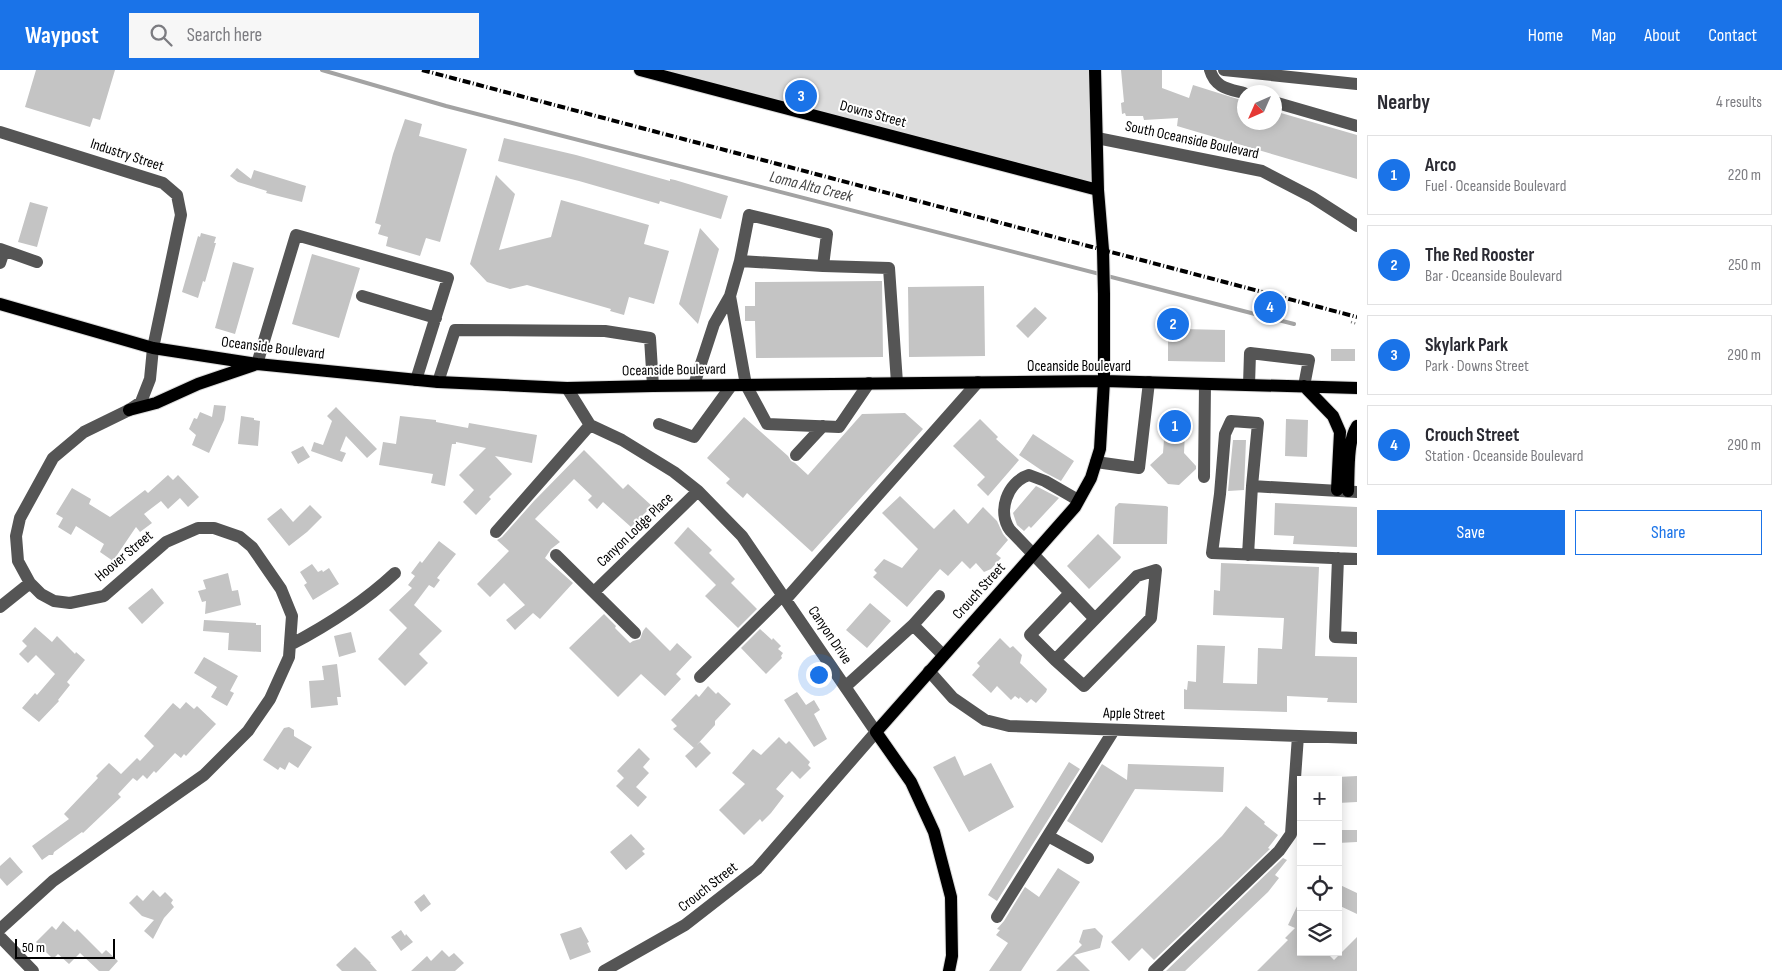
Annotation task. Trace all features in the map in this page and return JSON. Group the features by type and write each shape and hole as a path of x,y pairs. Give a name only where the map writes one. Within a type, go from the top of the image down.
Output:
{"main road":[{"name":"Downs Street","path":"640,70 1098,190"},
{"name":"Crouch Street","path":"876,732 1074,507 1091,478 1100,449 1104,381 1104,265 1098,190 1095,70"},
{"name":"Oceanside Boulevard","path":"0,304 153,348 256,364 438,382 566,388 1104,381 1357,388"},
{"path":"129,410 156,403 198,384 256,364"},
{"path":"1304,386 1333,416 1340,432 1348,491"},
{"path":"1348,491 1350,456 1354,431 1357,426"},
{"name":"Canyon Drive","path":"876,732 911,782 934,832 951,898 952,956 949,971"}],"street":[{"path":"1210,70 1212,78 1224,87 1237,91"},
{"path":"1224,70 1357,84"},
{"path":"1282,104 1357,126"},
{"name":"Industry Street","path":"0,132 163,183 178,195 181,215 153,348"},
{"name":"South Oceanside Boulevard","path":"1097,138 1262,171 1312,196 1357,226"},
{"path":"694,385 714,324 730,296 740,261 749,215 827,234 823,266"},
{"path":"256,364 296,235 448,278 416,380"},
{"path":"1,254 37,262"},
{"path":"740,261 889,268 897,383"},
{"path":"362,296 436,318"},
{"path":"730,296 746,385 767,424 839,427 869,383"},
{"path":"438,382 455,330 604,331 650,338 653,386"},
{"name":"Hoover Street","path":"0,929 53,881 204,774 248,731 270,699 289,657 292,616 281,589 252,547 240,537 214,528 198,528 166,542 104,596 70,603 54,601 41,594 30,582 18,560 16,536 20,518 53,458 84,432 141,402 150,379 153,348"},
{"path":"1249,385 1250,353 1309,360 1304,386"},
{"path":"700,677 784,597 978,382"},
{"path":"1096,462 1139,468 1149,382"},
{"path":"1204,476 1205,384"},
{"path":"659,424 694,437 731,386"},
{"path":"496,532 590,426 566,388"},
{"path":"1248,555 1258,423 1231,421 1225,434 1212,554 1357,559"},
{"name":"Canyon Drive","path":"590,426 622,440 674,472 698,491 742,536 876,732"},
{"path":"796,455 823,426"},
{"path":"1078,500 1032,475 1024,477 1015,484 1007,497 1004,521 1010,530 1095,620"},
{"path":"1252,486 1348,491"},
{"name":"Canyon Lodge Place","path":"594,592 698,491"},
{"path":"556,555 635,633"},
{"path":"1338,558 1335,637 1357,638"},
{"path":"1055,660 1137,576 1156,570 1151,618 1084,686 1055,660 1030,635 1070,593"},
{"path":"290,645 324,627 379,588 395,573"},
{"path":"0,607 30,582"},
{"path":"845,686 913,625 939,596"},
{"path":"913,625 943,655"},
{"name":"Apple Street","path":"928,671 953,698 985,720 1009,726 1357,738"},
{"path":"997,917 1114,730"},
{"name":"Crouch Street","path":"604,971 685,925 757,869 876,732"},
{"path":"1154,971 1279,851 1291,834 1298,736"},
{"path":"1048,836 1088,858"},
{"path":"0,937 33,971"}],"path":[{"path":"1351,322 1357,324"}],"shaded area":[{"path":"641,70 1096,70 1098,190"}],"building":[{"path":"36,70 115,70 100,120 93,118 90,127 25,107"},
{"path":"1121,70 1162,70 1162,88 1189,98 1193,85 1237,99 1237,130 1282,130 1282,113 1357,135 1357,179 1177,126 1178,118 1144,120 1143,116 1126,116 1125,113 1122,114 1121,103 1124,102"},
{"path":"405,119 422,124 419,136 467,149 440,242 426,238 420,256 386,246 388,237 378,234 381,225 375,223 393,154"},
{"path":"504,138 576,155 670,181 670,179 675,180 728,196 721,219 660,201 659,204 579,181 498,161"},
{"path":"237,168 251,179 254,170 306,186 302,202 266,193 267,191 238,182 230,176"},
{"path":"496,175 515,194 499,250 551,237 561,200 649,225 644,244 669,251 654,304 629,297 624,315 610,311 611,309 527,285 510,289 487,282 470,264"},
{"path":"30,202 48,207 37,247 18,242"},
{"path":"700,228 719,249 698,324 679,304"},
{"path":"201,233 216,237 214,243 216,243 205,282 203,281 198,298 182,292 198,236 200,237"},
{"path":"312,254 360,268 339,338 292,324"},
{"path":"233,262 254,268 235,334 215,328"},
{"path":"882,281 883,357 756,358 755,321 745,321 745,306 755,306 755,282"},
{"path":"984,286 985,356 909,357 908,287"},
{"path":"1035,307 1047,318 1028,338 1016,326"},
{"path":"1168,317 1184,319 1183,329 1225,330 1225,362 1168,361"},
{"path":"1331,349 1355,349 1355,361 1331,361"},
{"path":"214,405 226,406 224,420 209,453 192,445 196,435 189,429 194,418 197,419 200,412 212,417"},
{"path":"336,407 377,449 367,458 346,436 340,451 346,453 342,462 311,451 314,442 323,445 332,421 327,416"},
{"path":"1166,411 1186,413 1184,453 1196,466 1196,469 1179,485 1168,484 1150,465 1163,453"},
{"path":"905,413 923,429 812,552 747,493 743,498 726,483 730,479 707,458 744,417 808,475 862,414"},
{"path":"241,416 260,421 258,446 238,444"},
{"path":"400,416 436,420 436,422 468,428 469,423 537,435 532,463 495,456 512,474 489,497 491,499 476,515 463,502 474,490 459,475 486,448 456,442 456,444 452,444 445,486 431,483 433,474 379,465 383,442 396,444"},
{"path":"980,419 998,437 996,439 1019,460 988,496 977,485 985,477 953,446"},
{"path":"1286,419 1308,420 1307,457 1285,456"},
{"path":"1033,434 1074,461 1061,481 1019,455"},
{"path":"1233,440 1246,440 1244,490 1228,491"},
{"path":"303,446 310,457 298,464 291,452"},
{"path":"584,450 623,489 628,484 652,506 631,527 603,502 597,509 588,500 592,496 574,479 535,519 560,542 551,549 545,558 573,583 540,619 533,613 515,630 506,620 525,605 504,583 490,597 477,584 509,551 497,540 502,537"},
{"path":"168,475 173,480 178,475 199,497 188,507 180,498 168,509 161,501 144,514 152,523 140,532 136,527 113,561 100,552 104,544 76,526 71,535 58,527 63,518 56,514 72,488 91,499 89,504 110,517 145,490 148,493"},
{"path":"1036,486 1059,498 1031,528 1029,526 1024,531 1017,525 1013,513"},
{"path":"900,496 934,529 954,509 968,524 983,507 997,521 1008,540 996,554 1001,558 991,569 984,572 976,563 970,569 962,561 948,576 940,569 907,607 873,577 877,573 874,570 884,559 902,568 918,549 882,513"},
{"path":"1119,503 1168,507 1167,544 1113,544 1115,507"},
{"path":"1275,503 1357,507 1357,547 1293,544 1294,536 1274,535"},
{"path":"310,505 322,517 289,546 267,519 281,508 293,522"},
{"path":"688,527 712,550 709,553 735,579 731,583 757,609 738,628 705,596 716,585 674,543"},
{"path":"1098,534 1121,557 1089,589 1067,566"},
{"path":"439,541 456,554 437,578 440,580 434,588 429,585 414,605 442,631 419,654 428,663 405,686 378,659 407,628 389,610 412,588 408,585 415,576 411,573 420,561 422,563"},
{"path":"1221,563 1319,567 1315,656 1357,657 1357,703 1327,702 1328,698 1287,696 1287,712 1184,709 1184,689 1187,690 1188,681 1196,682 1197,645 1225,646 1223,683 1257,684 1258,648 1282,649 1284,618 1213,615 1214,590 1220,591"},
{"path":"312,564 318,572 322,570 323,572 329,568 339,584 313,600 304,585 307,583 300,572"},
{"path":"228,573 232,591 238,590 241,605 205,614 206,601 202,602 198,591 206,589 203,580"},
{"path":"152,588 164,603 142,624 128,608"},
{"path":"870,603 891,621 867,648 846,630"},
{"path":"604,614 630,643 640,639 646,627 670,651 677,643 692,657 676,674 681,679 665,696 641,674 618,697 569,648"},
{"path":"204,620 256,623 256,625 261,625 261,652 228,650 229,633 203,631"},
{"path":"35,627 52,642 57,636 75,654 76,652 85,660 67,682 70,685 59,701 39,722 22,708 35,693 37,695 55,674 36,655 28,663 19,654 27,646 22,641"},
{"path":"760,629 781,646 778,649 783,653 782,658 766,674 741,648"},
{"path":"351,632 356,652 339,657 334,636"},
{"path":"1000,638 1010,648 1013,646 1022,655 1020,663 1047,689 1036,703 1031,699 1027,703 1020,697 1019,699 1015,696 1011,700 997,686 991,693 972,675 980,666 977,663"},
{"path":"204,657 238,676 230,691 234,693 227,706 211,697 217,687 194,673"},
{"path":"337,664 341,697 337,697 338,705 311,708 309,681 324,680 322,666"},
{"path":"708,686 731,704 694,748 673,729 677,726 671,720 696,694 699,697"},
{"path":"797,692 806,705 814,700 820,710 814,714 827,739 814,747 784,700"},
{"path":"186,702 194,709 197,706 216,724 186,756 184,754 181,758 175,753 156,773 154,771 147,779 143,775 137,781 133,778 118,794 121,797 83,833 54,852 53,855 49,855 42,860 32,846 69,819 64,814 98,778 96,776 109,763 121,774 137,758 140,761 154,746 144,736 173,703 180,709"},
{"path":"289,727 294,730 294,736 312,747 298,768 289,762 285,770 280,767 278,770 263,760 284,728"},
{"path":"779,737 786,744 789,741 810,762 808,765 811,768 800,779 792,771 776,789 784,796 762,822 760,819 744,835 719,810 745,784 732,773 753,749 761,755"},
{"path":"700,742 711,753 696,768 685,756"},
{"path":"639,748 650,759 643,767 649,773 636,787 647,797 638,807 616,786 624,778 617,771"},
{"path":"955,756 964,776 991,763 1014,807 969,832 933,767"},
{"path":"1069,762 1080,769 997,901 988,895"},
{"path":"1102,764 1127,780 1128,764 1224,767 1223,792 1135,789 1102,843 1067,821"},
{"path":"1357,776 1357,802 1342,803 1342,777"},
{"path":"1246,806 1278,835 1268,848 1270,849 1154,960 1142,948 1129,961 1111,942 1222,836"},
{"path":"1342,830 1357,830 1357,842 1342,843"},
{"path":"631,834 645,849 642,851 645,854 626,870 610,852"},
{"path":"10,857 23,872 7,886 0,878 0,866"},
{"path":"1283,858 1287,860 1275,875 1279,878 1268,892 1185,971 1166,971"},
{"path":"1058,868 1080,882 1021,971 989,971 1008,943 996,935 1000,930 997,929 1025,887 1039,897"},
{"path":"1342,886 1357,893 1357,914 1342,907"},
{"path":"153,890 160,897 165,892 173,900 171,903 174,907 164,918 153,939 144,931 154,920 142,916 129,903 137,895 143,901"},
{"path":"424,894 431,904 421,912 414,902"},
{"path":"1297,906 1297,956 1330,956 1334,960 1338,956 1342,956 1342,952 1357,937 1357,971 1257,971 1288,940 1285,938 1295,928 1288,925"},
{"path":"63,921 75,932 77,929 102,954 106,950 118,961 109,971 99,971 80,953 69,964 58,954 53,959 36,942 52,926 56,930"},
{"path":"581,927 589,942 587,943 591,952 570,960 560,934"},
{"path":"1095,928 1103,936 1100,948 1074,955 1090,971 1056,971 1082,945 1079,942 1083,930"},
{"path":"401,930 413,942 401,951 391,937"},
{"path":"355,947 377,971 342,971 336,965"},
{"path":"442,950 449,957 454,953 464,963 455,971 411,971 427,956 431,961"}],"waterway":[{"name":"Loma Alta Creek","path":"322,70 446,106 1294,324"}],"railway":[{"path":"422,70 1357,317"}],"place":[{"name":"Skylark Park","path":"801,96"},
{"name":"Crouch Street","path":"1270,307"},
{"name":"The Red Rooster","path":"1173,324"},
{"name":"Arco","path":"1175,426"}]}
